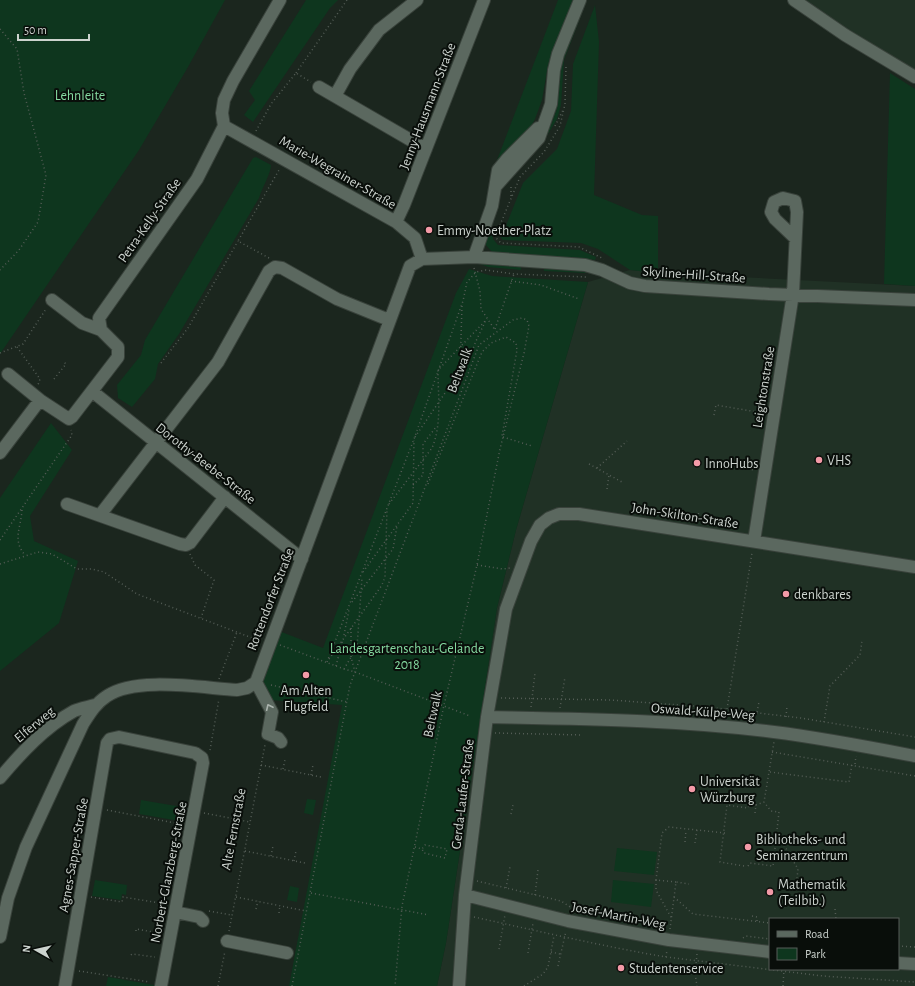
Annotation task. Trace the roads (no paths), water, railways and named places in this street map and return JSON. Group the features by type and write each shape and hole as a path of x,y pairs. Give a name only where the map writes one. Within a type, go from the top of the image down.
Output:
{"street":[{"path":"224,126 222,113 227,93 280,0"},
{"path":"335,96 350,68 379,30 417,0"},
{"name":"Jenny-Hausmann-Straße","path":"396,222 484,0"},
{"path":"422,259 474,257 492,206 496,186 539,138 551,104 554,70 558,54 580,0"},
{"path":"794,0 915,76"},
{"path":"319,87 426,149"},
{"name":"Marie-Wegrainer-Straße","path":"224,126 396,222 415,238 422,259"},
{"name":"Petra-Kelly-Straße","path":"101,330 99,318 197,179 224,126"},
{"name":"Leightonstraße","path":"754,541 793,294 795,238"},
{"name":"Skyline-Hill-Straße","path":"474,257 585,265 595,267 630,283 645,286 769,294 915,300"},
{"name":"Rottendorfer Straße","path":"256,682 410,266 422,259"},
{"path":"100,515 218,362 269,271 275,267 282,268 337,299 390,320"},
{"path":"8,374 37,397 69,419 93,392 118,357 118,347 101,330 82,323 52,300"},
{"name":"Dorothy-Beebe-Straße","path":"93,392 302,559"},
{"path":"0,453 37,397"},
{"path":"67,504 186,545 190,543 225,497"},
{"name":"John-Skilton-Straße","path":"507,608 531,541 540,525 549,518 559,514 579,514 915,566"},
{"name":"Gerda-Laufer-Straße","path":"459,986 465,895 487,717 507,608"},
{"path":"0,937 8,898 26,847 83,724 96,705 107,696 119,690 158,684 219,689 242,689 256,682 272,712 268,734 271,737 278,738 281,742"},
{"name":"Elferweg","path":"0,778 31,744 59,721 76,710 96,705"},
{"name":"Oswald-Külpe-Weg","path":"487,717 663,722 775,732 915,756"},
{"name":"Agnes-Sapper-Straße","path":"65,986 97,808 107,743 110,739 118,737 195,753 202,758 203,763"},
{"name":"Norbert-Glanzberg-Straße","path":"162,985 203,763"},
{"name":"Josef-Martin-Weg","path":"465,895 535,914 669,940 769,952"},
{"path":"176,909 199,917 203,921"},
{"path":"227,941 287,953"},
{"path":"899,963 915,964"}],"place":[{"name":"Emmy-Noether-Platz","path":"429,230"},
{"name":"VHS","path":"819,460"},
{"name":"InnoHubs","path":"697,463"},
{"name":"denkbares","path":"786,594"},
{"name":"Am Alten Flugfeld","path":"306,675"},
{"name":"Universität Würzburg","path":"692,789"},
{"name":"Bibliotheks- und Seminarzentrum","path":"748,847"},
{"name":"Mathematik (Teilbib.)","path":"770,892"},
{"name":"Studentenservice","path":"621,968"}],"park label":[{"name":"Lehnleite","path":"80,95"},
{"name":"Landesgartenschau-Gelände 2018","path":"407,656"}]}
